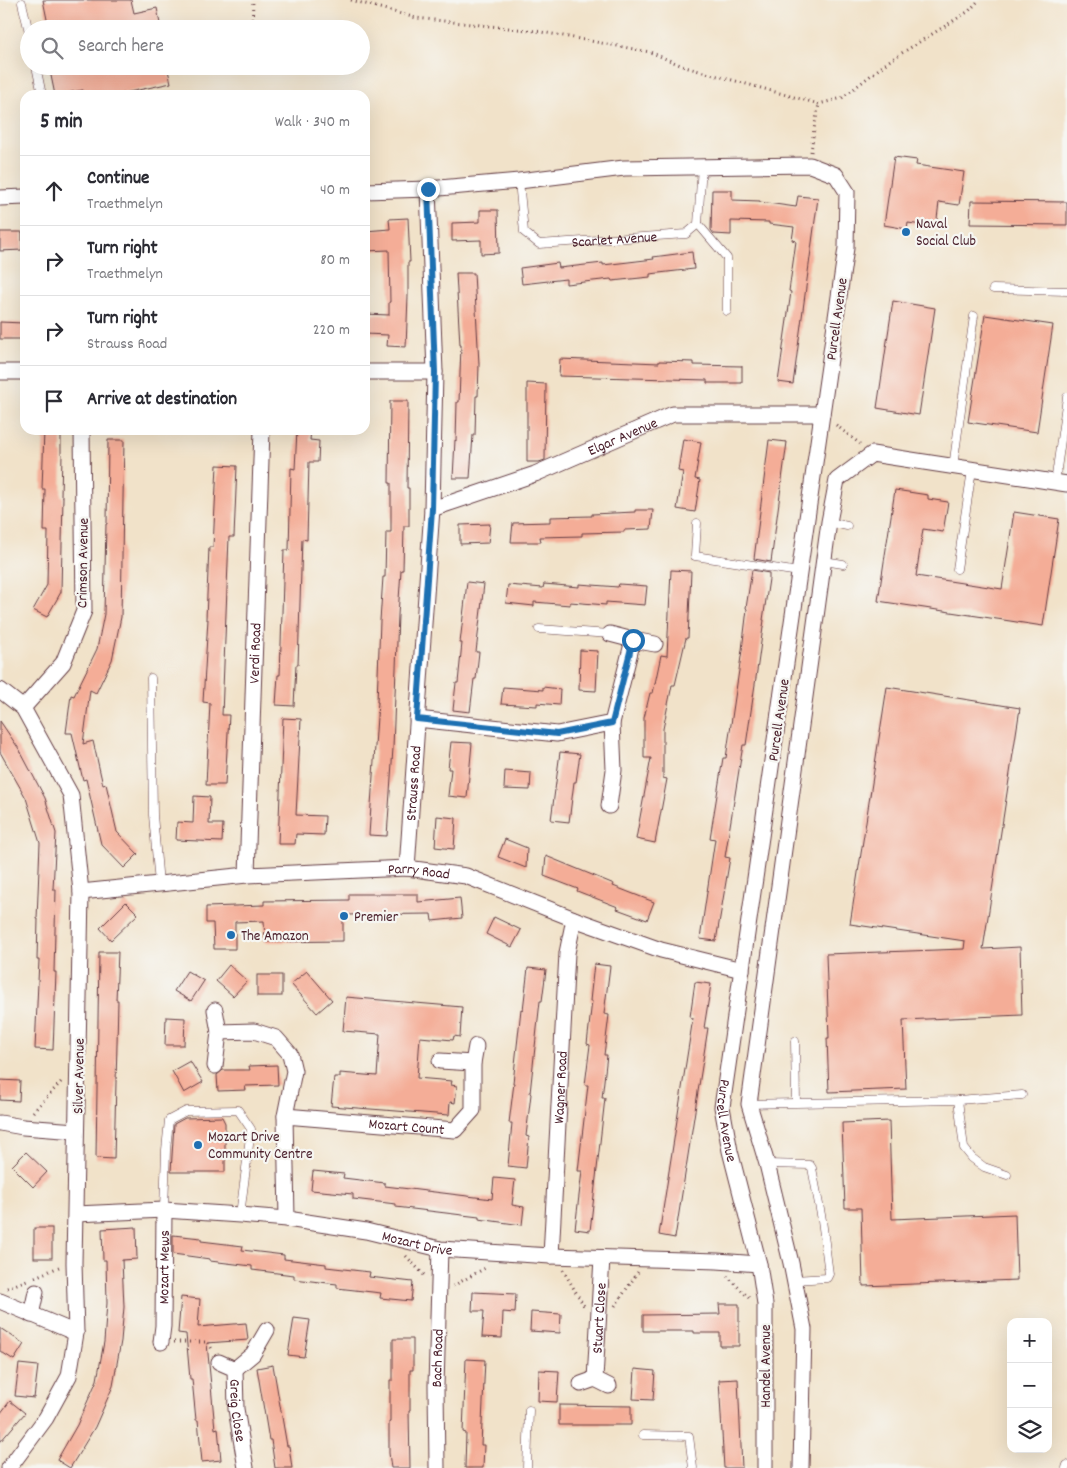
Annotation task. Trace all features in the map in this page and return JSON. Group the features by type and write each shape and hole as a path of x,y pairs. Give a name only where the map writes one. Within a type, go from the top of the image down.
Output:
{"street":[{"path":"370,191 428,189 519,181 624,168 810,165"},
{"name":"Purcell Avenue","path":"759,1264 730,1151 722,1107 846,248 847,192 836,175 810,165"},
{"name":"Strauss Road","path":"407,868 432,509 435,372 428,189"},
{"path":"0,198 20,197"},
{"path":"0,372 20,372"},
{"path":"370,372 435,372"},
{"name":"Elgar Avenue","path":"432,509 535,474 674,414 822,414"},
{"name":"Crimson Avenue","path":"23,708 64,663 84,611 82,435"},
{"name":"Verdi Road","path":"247,875 262,435"},
{"path":"802,1468 804,1329 767,1164 749,1104 829,522 837,480 872,454 1061,484"},
{"path":"610,634 655,644"},
{"path":"609,806 614,770 612,723 633,640"},
{"name":"Silver Avenue","path":"0,690 23,708 70,795 81,892 74,1262 76,1333 69,1376 46,1418 10,1468"},
{"path":"417,719 557,734 612,723"},
{"name":"Parry Road","path":"81,892 247,875 407,868 466,876 574,919 661,950 742,970"},
{"name":"Wagner Road","path":"551,1256 567,953 574,919"},
{"path":"215,1010 218,1032 215,1066"},
{"path":"218,1032 254,1031 276,1038 290,1054 294,1071 285,1116 287,1219"},
{"name":"Mozart Count","path":"285,1116 455,1130 473,1110 473,1062 476,1046"},
{"path":"440,1061 473,1062"},
{"path":"0,1123 22,1127 76,1131"},
{"name":"Mozart Drive","path":"76,1214 164,1210 240,1215 287,1219 366,1231 440,1249 551,1256 759,1264"},
{"name":"Mozart Mews","path":"161,1342 169,1326 164,1210"},
{"name":"Bach Road","path":"437,1468 436,1386 440,1249"},
{"name":"Stuart Close","path":"602,1258 588,1382 610,1386"},
{"name":"Handel Avenue","path":"759,1264 765,1304 765,1468"},
{"path":"31,1315 36,1292"},
{"path":"0,1301 76,1333"},
{"path":"235,1369 253,1354 266,1330"},
{"name":"Greig Close","path":"219,1362 235,1369 236,1408 246,1468"}],"lane":[{"path":"22,3 26,20"},
{"path":"38,75 41,90"},
{"path":"702,166 698,224 727,258 727,311"},
{"name":"Scarlet Avenue","path":"519,181 524,232 539,244 686,234 698,224"},
{"path":"993,289 1067,291"},
{"path":"953,467 974,316"},
{"path":"1061,484 1067,397"},
{"path":"956,569 972,470"},
{"path":"829,522 847,526"},
{"path":"697,523 694,556 799,572"},
{"path":"824,561 843,564"},
{"path":"540,629 610,634"},
{"path":"151,678 153,815 159,884"},
{"path":"795,1041 796,1102"},
{"path":"749,1104 958,1100 1022,1095"},
{"path":"958,1100 964,1148 972,1158 984,1167 1007,1175"},
{"path":"164,1210 169,1120 186,1111 238,1110 251,1129 240,1215"},
{"path":"767,1164 810,1165 812,1168 822,1220 829,1274 828,1278 794,1280"},
{"path":"527,1468 529,1410"},
{"path":"643,1435 689,1436 693,1468"}],"path":[{"path":"252,20 253,0"},
{"path":"351,0 416,18 536,31 650,52 685,68 819,104 842,98 890,61 969,11 979,0"},
{"path":"810,165 819,104"},
{"path":"822,414 872,454"},
{"path":"22,1127 66,1077 78,1076"},
{"path":"717,1261 723,1272 754,1304 765,1304"},
{"path":"161,1342 208,1342 219,1362"}],"building":[{"path":"43,0 131,0 134,13 157,8 159,20 47,20"},
{"path":"51,75 169,75 171,83 138,90 54,90"},
{"path":"894,157 917,160 916,165 964,172 959,205 939,202 936,227 908,223 907,229 884,225"},
{"path":"712,190 732,190 732,200 760,201 796,207 798,196 818,198 793,384 778,382 791,292 789,291 796,241 792,240 794,227 769,224 769,222 731,221 731,235 714,234 711,230"},
{"path":"971,201 1067,202 1067,225 970,224"},
{"path":"480,210 498,210 499,253 481,254 481,240 452,241 452,223 480,222"},
{"path":"408,218 410,262 408,262 406,347 387,346 388,335 370,334 370,314 389,315 390,302 389,250 370,251 370,231 390,229 389,219"},
{"path":"0,232 20,232 20,250 0,251"},
{"path":"692,252 694,269 650,274 650,277 612,281 611,279 566,284 566,279 522,284 520,268 558,263 559,268 603,263 603,265"},
{"path":"456,273 474,273 479,364 475,435 473,435 470,478 453,478 461,345"},
{"path":"893,301 935,308 919,415 877,408"},
{"path":"985,315 1053,325 1037,432 968,422"},
{"path":"0,322 20,323 20,339 0,339"},
{"path":"560,359 659,363 659,361 694,362 694,365 742,366 742,383 707,383 707,380 559,376"},
{"path":"527,383 546,384 545,460 539,462 527,462"},
{"path":"390,401 408,401 407,488 409,488 409,526 404,526 387,836 369,835 378,702 380,621 383,577 385,577 386,532 391,532 391,483 389,483"},
{"path":"44,435 61,436 61,496 63,496 61,592 47,617 33,610 47,585 48,531 44,531 45,489 42,489"},
{"path":"297,435 310,435 310,440 319,441 318,462 309,462 307,540 302,539 298,665 296,665 294,706 276,705 278,675 280,675 284,550 289,550 291,468 295,469"},
{"path":"683,439 701,442 695,479 700,480 695,512 677,509 683,472 678,471"},
{"path":"108,440 124,440 121,617 112,660 96,693 90,690 83,744 93,741 103,785 106,784 117,832 138,854 124,868 101,844 86,779 83,780 72,733 66,733 71,695 74,696 97,649 104,614"},
{"path":"769,440 787,442 771,562 754,559"},
{"path":"217,465 237,466 234,537 229,537 222,715 229,715 225,785 206,785 210,703 203,702 208,619 206,619 209,547 213,547"},
{"path":"895,490 928,495 928,499 948,502 943,532 923,529 916,576 1002,589 1014,512 1059,519 1043,626 878,601"},
{"path":"635,510 653,510 651,529 582,533 582,536 540,537 541,542 511,542 513,523 550,522 550,517 592,516 592,514 635,512"},
{"path":"490,524 488,543 460,544 460,525"},
{"path":"671,570 691,571 688,638 686,638 675,685 672,685 663,729 663,778 667,779 655,843 636,839 651,758 644,758 644,718 650,693 653,693 661,655 667,656"},
{"path":"752,570 769,573 769,579 746,745 743,745 725,857 730,858 716,941 700,939 715,839 710,838 723,758 726,758"},
{"path":"467,582 484,584 476,652 479,652 470,712 453,710 456,683 458,683 462,643 460,643"},
{"path":"544,584 579,587 579,584 618,587 619,584 647,586 645,605 606,602 606,605 570,602 570,605 534,602 534,606 506,603 508,585 543,588"},
{"path":"580,650 598,651 596,691 579,690"},
{"path":"503,687 543,690 543,687 560,689 559,705 537,703 537,706 501,704"},
{"path":"887,687 1020,708 983,949 1020,947 1022,1015 903,1020 906,1089 829,1092 826,954 964,949 965,941 850,924"},
{"path":"283,718 301,719 296,815 325,816 324,835 296,834 295,844 278,844"},
{"path":"0,721 19,749 45,798 56,833 53,889 56,889 54,972 56,972 53,1050 35,1049 39,960 37,960 37,919 40,843 26,798 0,752"},
{"path":"451,742 472,743 467,798 448,796"},
{"path":"560,752 580,754 569,822 551,820"},
{"path":"505,771 531,773 530,790 504,789"},
{"path":"194,796 210,797 209,824 223,824 222,842 176,840 177,822 193,823"},
{"path":"437,816 456,818 454,849 435,847"},
{"path":"505,839 527,848 526,868 498,857"},
{"path":"546,856 654,902 647,920 617,909 618,907 544,876"},
{"path":"349,894 418,894 418,902 460,898 462,918 432,921 431,914 343,915 343,941 265,942 264,921 235,922 235,949 214,949 213,923 206,923 206,907 264,905 264,901 349,900"},
{"path":"126,902 138,914 111,940 100,928"},
{"path":"494,917 521,930 512,947 486,934"},
{"path":"99,952 118,952 114,1159 96,1158"},
{"path":"594,964 610,966 604,1014 609,1015 604,1055 607,1055 602,1098 605,1098 590,1231 575,1229 582,1171 578,1171 588,1085 585,1085 590,1045 587,1044"},
{"path":"229,965 247,981 233,996 216,981"},
{"path":"528,968 546,970 542,1001 540,1001 530,1093 526,1136 529,1137 526,1168 508,1166 512,1123 509,1123 513,1083 521,1009 523,1010"},
{"path":"187,971 204,981 191,1001 174,991"},
{"path":"307,971 332,1000 317,1013 291,984"},
{"path":"257,975 282,975 282,996 257,996"},
{"path":"695,982 711,984 704,1028 708,1028 675,1238 659,1235 693,1018 690,1017"},
{"path":"346,997 462,1007 460,1037 454,1036 453,1040 420,1037 417,1078 452,1081 451,1085 457,1086 455,1103 450,1102 449,1115 331,1106 334,1077 340,1077 340,1073 377,1076 380,1034 343,1031"},
{"path":"166,1017 185,1018 184,1045 165,1045"},
{"path":"190,1061 203,1082 184,1093 172,1071"},
{"path":"277,1065 278,1085 245,1086 246,1090 218,1091 217,1075 223,1070 250,1070 249,1066"},
{"path":"0,1080 20,1081 19,1101 0,1100"},
{"name":"Mozart Drive Community Centre","path":"222,1117 225,1123 225,1172 171,1172 174,1124 185,1118"},
{"path":"889,1121 892,1219 1015,1214 1017,1280 863,1286 861,1208 845,1208 842,1123"},
{"path":"26,1152 47,1172 33,1187 12,1166"},
{"path":"313,1171 344,1174 343,1178 385,1183 385,1186 492,1199 494,1178 515,1180 512,1205 524,1207 522,1225 479,1219 479,1217 396,1207 396,1204 353,1199 353,1194 311,1190"},
{"path":"136,1227 137,1259 122,1260 124,1307 121,1341 113,1386 95,1427 70,1468 57,1460 77,1425 97,1380 104,1342 107,1303 106,1260 103,1260 102,1229"},
{"path":"34,1228 52,1228 52,1258 34,1258"},
{"path":"173,1235 201,1238 201,1241 243,1246 242,1250 284,1255 284,1259 326,1264 326,1267 370,1272 369,1277 413,1282 411,1301 380,1298 381,1293 337,1288 337,1284 294,1279 294,1275 252,1270 252,1266 173,1254"},
{"path":"473,1292 516,1294 515,1313 503,1312 502,1338 482,1337 484,1311 472,1311"},
{"path":"181,1297 200,1299 198,1327 246,1323 248,1340 207,1343 215,1429 218,1428 221,1460 202,1462 198,1420 196,1420 192,1379 190,1379 186,1334 178,1333"},
{"path":"719,1304 739,1304 739,1346 720,1346 720,1333 643,1331 643,1315 720,1314"},
{"path":"531,1312 561,1314 560,1333 530,1331"},
{"path":"294,1318 310,1320 304,1357 288,1355"},
{"path":"0,1328 24,1344 14,1360 0,1351"},
{"path":"393,1339 413,1339 413,1370 410,1370 409,1411 410,1468 391,1468 389,1453 390,1380 393,1380"},
{"path":"466,1359 485,1360 481,1445 484,1445 483,1468 465,1468 466,1433 463,1432"},
{"path":"19,1364 38,1366 34,1398 15,1396"},
{"path":"273,1365 292,1468 275,1468 271,1440 269,1440 257,1368"},
{"path":"635,1369 655,1371 653,1400 633,1399"},
{"path":"539,1370 559,1371 557,1402 538,1401"},
{"path":"738,1379 742,1468 724,1468 719,1380"},
{"path":"10,1401 25,1413 0,1442 0,1414"},
{"path":"559,1405 631,1406 631,1425 559,1425"}],"place":[{"name":"Naval Social Club","path":"906,232"},
{"name":"Premier","path":"344,916"},
{"name":"The Amazon","path":"231,935"},
{"name":"Mozart Drive Community Centre","path":"198,1145"}],"route":[{"path":"428,189 435,372 432,509 417,719 557,734 612,723 633,640"}]}
